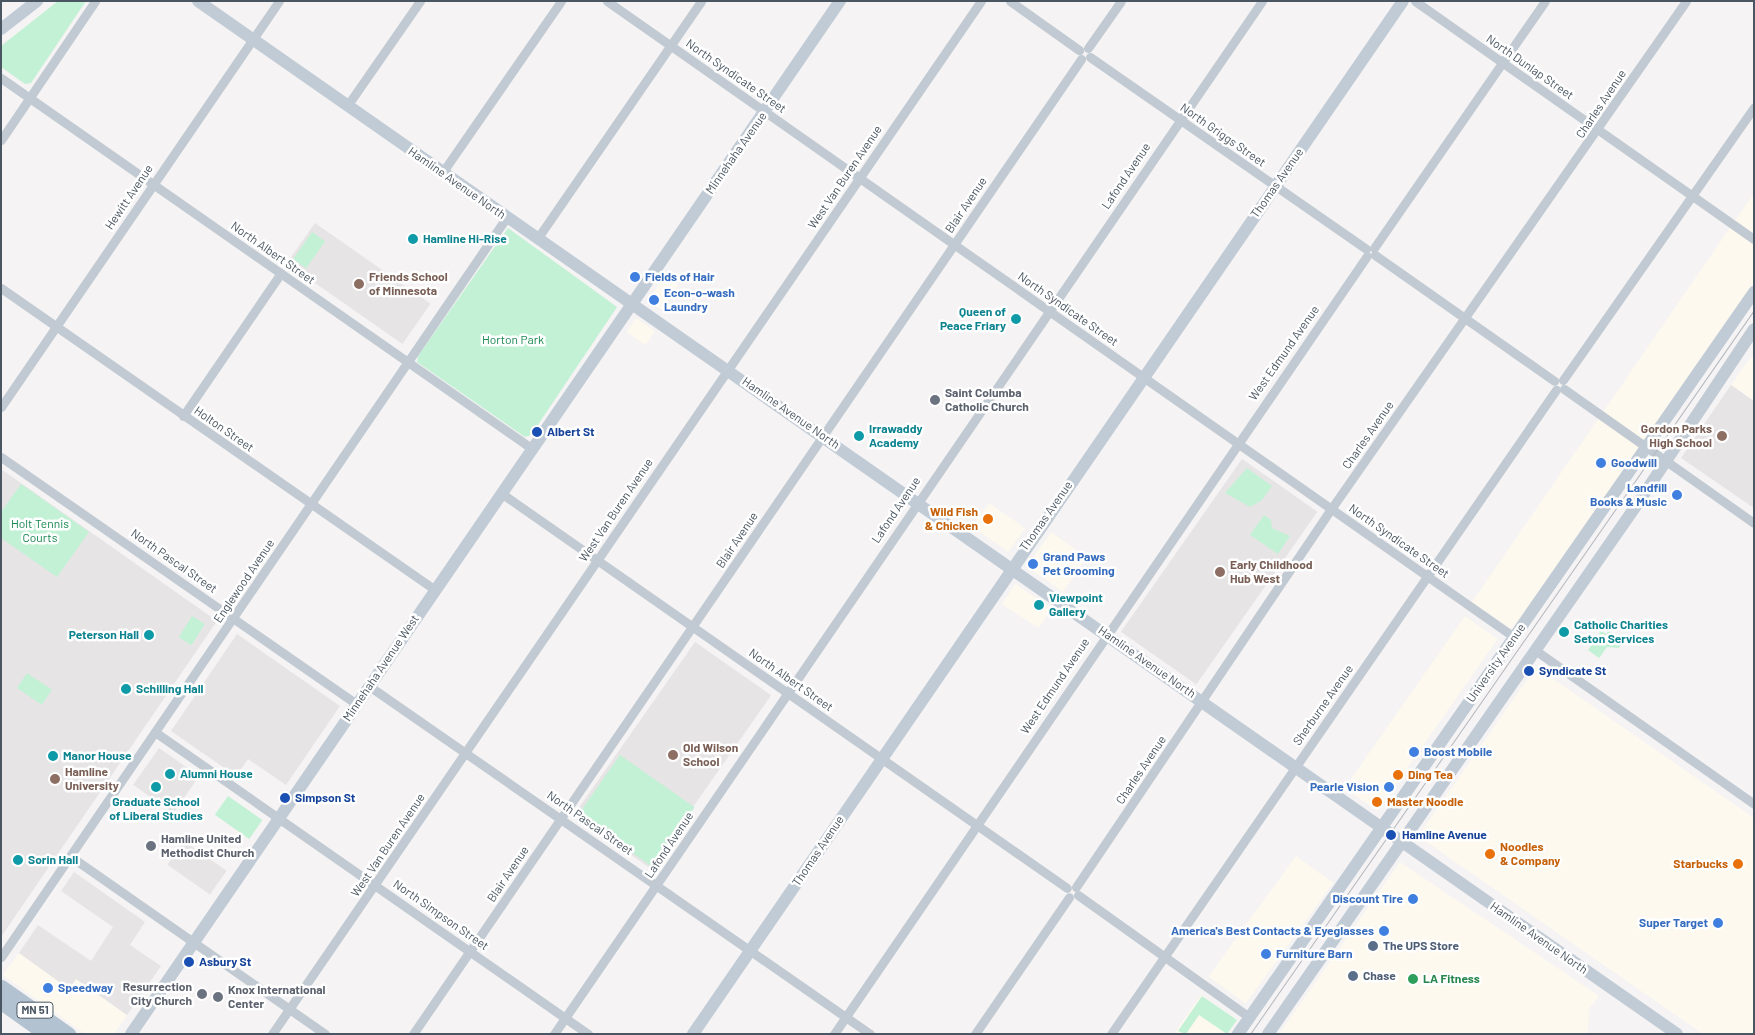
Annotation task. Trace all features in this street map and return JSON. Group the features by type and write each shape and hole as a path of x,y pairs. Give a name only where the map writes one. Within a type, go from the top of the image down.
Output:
{"main road":[{"name":"MN 51","path":"1,987 68,1034"},
{"name":"MN 51","path":"1,1002 46,1034"}],"street":[{"path":"1,29 37,1"},
{"path":"1,140 95,1"},
{"name":"Hamline Avenue North","path":"198,1 537,240 823,435 1402,843 1677,1034"},
{"name":"Hewitt Avenue","path":"1,407 279,1"},
{"path":"347,106 420,1"},
{"path":"442,173 561,1"},
{"name":"North Syndicate Street","path":"607,1 1514,637"},
{"path":"537,240 700,1"},
{"name":"Minnehaha Avenue","path":"631,304 840,1"},
{"name":"West Van Buren Avenue","path":"272,1034 981,1"},
{"name":"North Griggs Street","path":"1010,1 1371,252 1754,523"},
{"name":"Blair Avenue","path":"413,1034 1121,1"},
{"name":"Lafond Avenue","path":"554,1034 917,501 1262,1"},
{"name":"Thomas Avenue","path":"693,1034 1011,567 1403,1"},
{"name":"North Dunlap Street","path":"1415,1 1754,239"},
{"name":"West Edmund Avenue","path":"834,1034 1237,443 1545,1"},
{"name":"Charles Avenue","path":"975,1034 1203,701 1331,509 1599,129 1686,1"},
{"name":"North Albert Street","path":"1,78 531,448"},
{"name":"Sherburne Avenue","path":"1111,1034 1426,576 1754,107"},
{"name":"Englewood Avenue","path":"1,957 506,218"},
{"path":"183,416 281,273"},
{"name":"Holton Street","path":"1,288 434,589"},
{"name":"University Avenue","path":"1238,1034 1754,292"},
{"name":"Minnehaha Avenue West","path":"130,1034 631,304"},
{"name":"University Avenue","path":"1271,1033 1667,460 1754,329"},
{"name":"North Pascal Street","path":"1,457 356,704"},
{"name":"North Albert Street","path":"501,493 1249,1017"},
{"path":"1535,650 1754,804"},
{"name":"North Pascal Street","path":"369,686 467,752 870,1034"},
{"name":"North Simpson Street","path":"155,732 588,1034"},
{"path":"70,856 325,1034"}],"shaded area":[{"path":"1754,193 1754,284 1513,630 1472,602"},
{"name":"Friends School of Minnesota","path":"315,223 431,304 402,344 287,263"},
{"path":"665,276 678,285 661,310 648,301"},
{"path":"636,318 655,331 646,345 626,332"},
{"path":"1754,353 1754,401 1731,385"},
{"path":"1731,385 1754,401 1754,508 1681,458"},
{"name":"Early Childhood Hub West","path":"1242,459 1317,512 1196,685 1121,632"},
{"name":"Hamline University","path":"1,469 217,621 1,937"},
{"path":"989,503 1025,528 1008,552 972,527"},
{"path":"1051,532 1087,557 1063,592 1027,566"},
{"path":"1015,584 1052,608 1039,628 1002,604"},
{"path":"1465,616 1498,639 1377,811 1345,788"},
{"path":"237,634 340,706 286,785 248,759 236,776 171,731"},
{"name":"Old Wilson School","path":"695,642 771,695 650,868 574,815"},
{"path":"1536,667 1754,818 1754,1034 1703,1034 1418,836"},
{"name":"Hamline University","path":"159,748 199,776 173,813 133,785"},
{"path":"184,841 227,871 210,895 167,865"},
{"path":"1296,856 1333,883 1246,1004 1208,977"},
{"path":"1400,862 1599,996 1589,1009 1588,1034 1279,1034"},
{"path":"74,872 145,922 130,945 161,966 127,1015 76,979 69,989 19,953 38,925 91,961 113,927 61,891"},
{"path":"19,953 69,988 76,979 127,1015 114,1034 85,1034 3,975"},
{"path":"1201,995 1237,1020 1227,1034 1174,1034"}],"green space":[{"path":"58,1 86,1 31,83 25,84 1,67 1,46"},
{"name":"Horton Park","path":"508,228 617,307 531,435 525,437 417,362 418,356"},
{"path":"312,232 325,241 306,268 293,259"},
{"path":"1247,468 1272,486 1262,500 1250,507 1225,493"},
{"name":"Holt Tennis Courts","path":"21,484 89,532 57,577 1,538 1,512"},
{"path":"1264,515 1271,520 1272,528 1290,536 1278,554 1250,535"},
{"path":"192,616 205,624 191,645 179,637"},
{"path":"1601,631 1606,634 1609,631 1623,641 1619,648 1607,647 1599,658 1588,650"},
{"path":"27,673 52,690 42,705 17,688"},
{"path":"620,755 695,807 653,867 578,815"},
{"path":"228,796 262,820 249,839 215,815"},
{"path":"1202,996 1237,1020 1227,1034 1199,1015 1186,1034 1178,1031"}],"tram line":[{"path":"1250,1034 1754,310"}],"place":[{"name":"Hamline Hi-Rise","path":"413,239"},
{"name":"Fields of Hair","path":"635,277"},
{"name":"Friends School of Minnesota","path":"359,284"},
{"name":"Econ-o-wash Laundry","path":"654,300"},
{"name":"Queen of Peace Friary","path":"1016,319"},
{"name":"Saint Columba Catholic Church","path":"935,400"},
{"name":"Albert St","path":"537,432"},
{"name":"Irrawaddy Academy","path":"859,436"},
{"name":"Gordon Parks High School","path":"1722,436"},
{"name":"Goodwill","path":"1601,463"},
{"name":"Landfill Books & Music","path":"1677,495"},
{"name":"Wild Fish & Chicken","path":"988,519"},
{"name":"Grand Paws Pet Grooming","path":"1033,564"},
{"name":"Early Childhood Hub West","path":"1220,572"},
{"name":"Viewpoint Gallery","path":"1039,605"},
{"name":"Catholic Charities Seton Services","path":"1564,632"},
{"name":"Peterson Hall","path":"149,635"},
{"name":"Syndicate St","path":"1529,671"},
{"name":"Schilling Hall","path":"126,689"},
{"name":"Boost Mobile","path":"1414,752"},
{"name":"Old Wilson School","path":"673,755"},
{"name":"Manor House","path":"53,756"},
{"name":"Alumni House","path":"170,774"},
{"name":"Ding Tea","path":"1398,775"},
{"name":"Hamline University","path":"55,779"},
{"name":"Graduate School of Liberal Studies","path":"156,787"},
{"name":"Pearle Vision","path":"1389,787"},
{"name":"Simpson St","path":"285,798"},
{"name":"Master Noodle","path":"1377,802"},
{"name":"Hamline Avenue","path":"1391,835"},
{"name":"Hamline United Methodist Church","path":"151,846"},
{"name":"Noodles & Company","path":"1490,854"},
{"name":"Sorin Hall","path":"18,860"},
{"name":"Starbucks","path":"1738,864"},
{"name":"Discount Tire","path":"1413,899"},
{"name":"Super Target","path":"1718,923"},
{"name":"America's Best Contacts & Eyeglasses","path":"1384,931"},
{"name":"The UPS Store","path":"1373,946"},
{"name":"Furniture Barn","path":"1266,954"},
{"name":"Asbury St","path":"189,962"},
{"name":"Chase","path":"1353,976"},
{"name":"LA Fitness","path":"1413,979"},
{"name":"Speedway","path":"48,988"},
{"name":"Resurrection City Church","path":"202,994"},
{"name":"Knox International Center","path":"218,997"}]}
